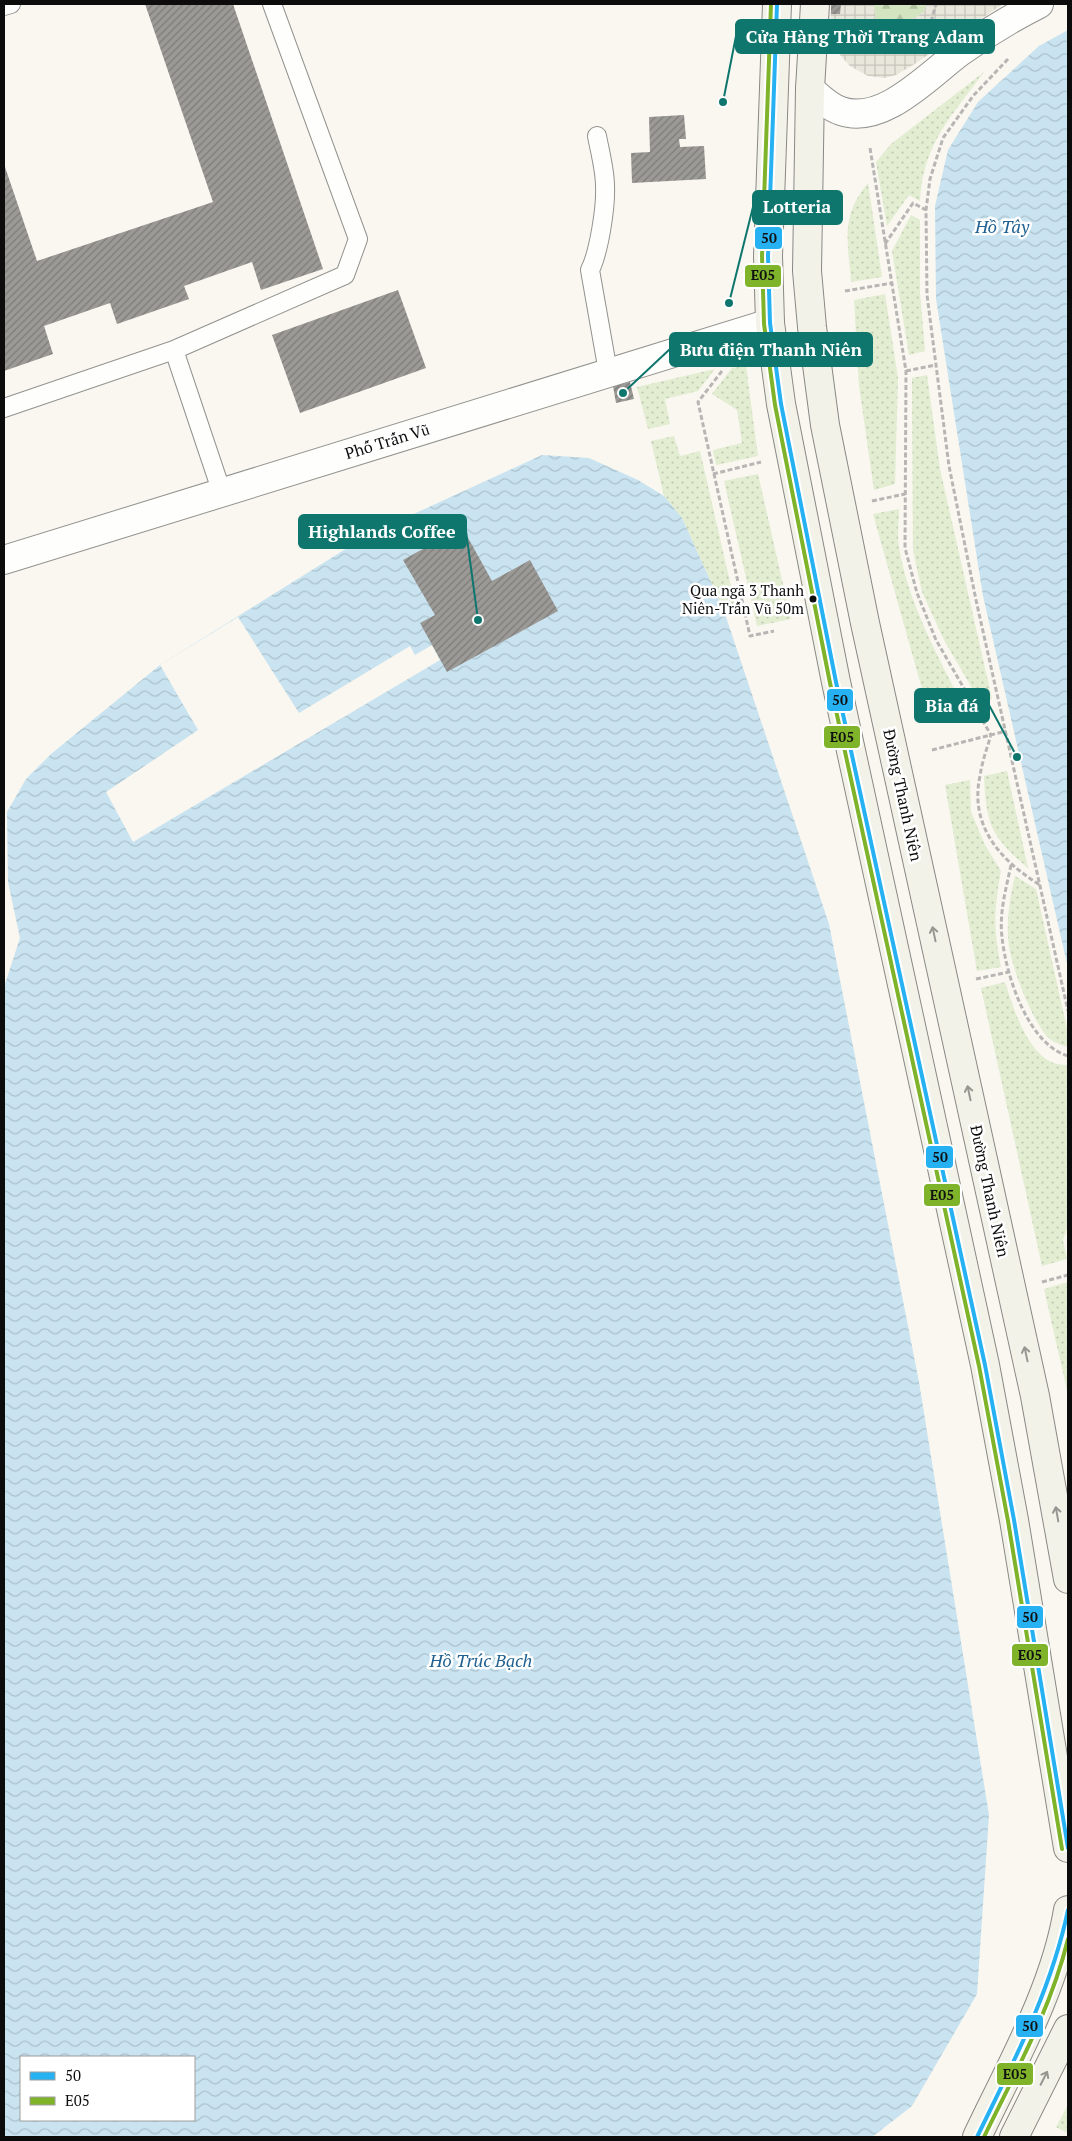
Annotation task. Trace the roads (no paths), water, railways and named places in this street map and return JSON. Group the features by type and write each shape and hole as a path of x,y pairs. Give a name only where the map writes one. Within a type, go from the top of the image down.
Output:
{"main road":[{"path":"777,4 768,256 770,323 781,404 836,682 986,1365 1014,1520 1068,1848"},
{"name":"Đường Thanh Niên","path":"815,4 810,89 807,271 812,327 825,425 865,624 1035,1396 1068,1579"},
{"path":"977,2137 1046,1988 1061,1949 1068,1910"},
{"path":"1014,2137 1068,2029"}],"street":[{"path":"810,89 826,104 842,112 861,113 880,109 915,88 959,52 1006,20 1039,4"},
{"name":"Phố Trấn Vũ","path":"4,560 770,323"}],"lane":[{"path":"4,6 11,4"},
{"path":"4,408 174,350 345,275 358,239 272,4"},
{"path":"597,136 605,187 599,240 595,260 590,270 608,372"},
{"path":"174,350 222,493"}],"water":[{"name":"Hồ Tây","path":"1068,30 1068,968 983,596 936,299 935,206 948,150 978,102 1039,46"},
{"name":"Hồ Trúc Bạch","path":"542,455 589,458 638,480 664,496 682,518 724,611 829,924 919,1382 989,1815 977,1994 912,2106 872,2137 4,2137 4,987 20,938 8,882 7,812 26,779 51,754 160,665 368,535"}],"place":[{"name":"Cửa Hàng Thời Trang Adam","path":"723,102"},
{"name":"Lotteria","path":"729,303"},
{"name":"Bưu điện Thanh Niên","path":"623,393"},
{"name":"Qua ngã 3 Thanh Niên-Trấn Vũ 50m","path":"813,599"},
{"name":"Highlands Coffee","path":"478,620"},
{"name":"Bia đá","path":"1017,757"}]}
